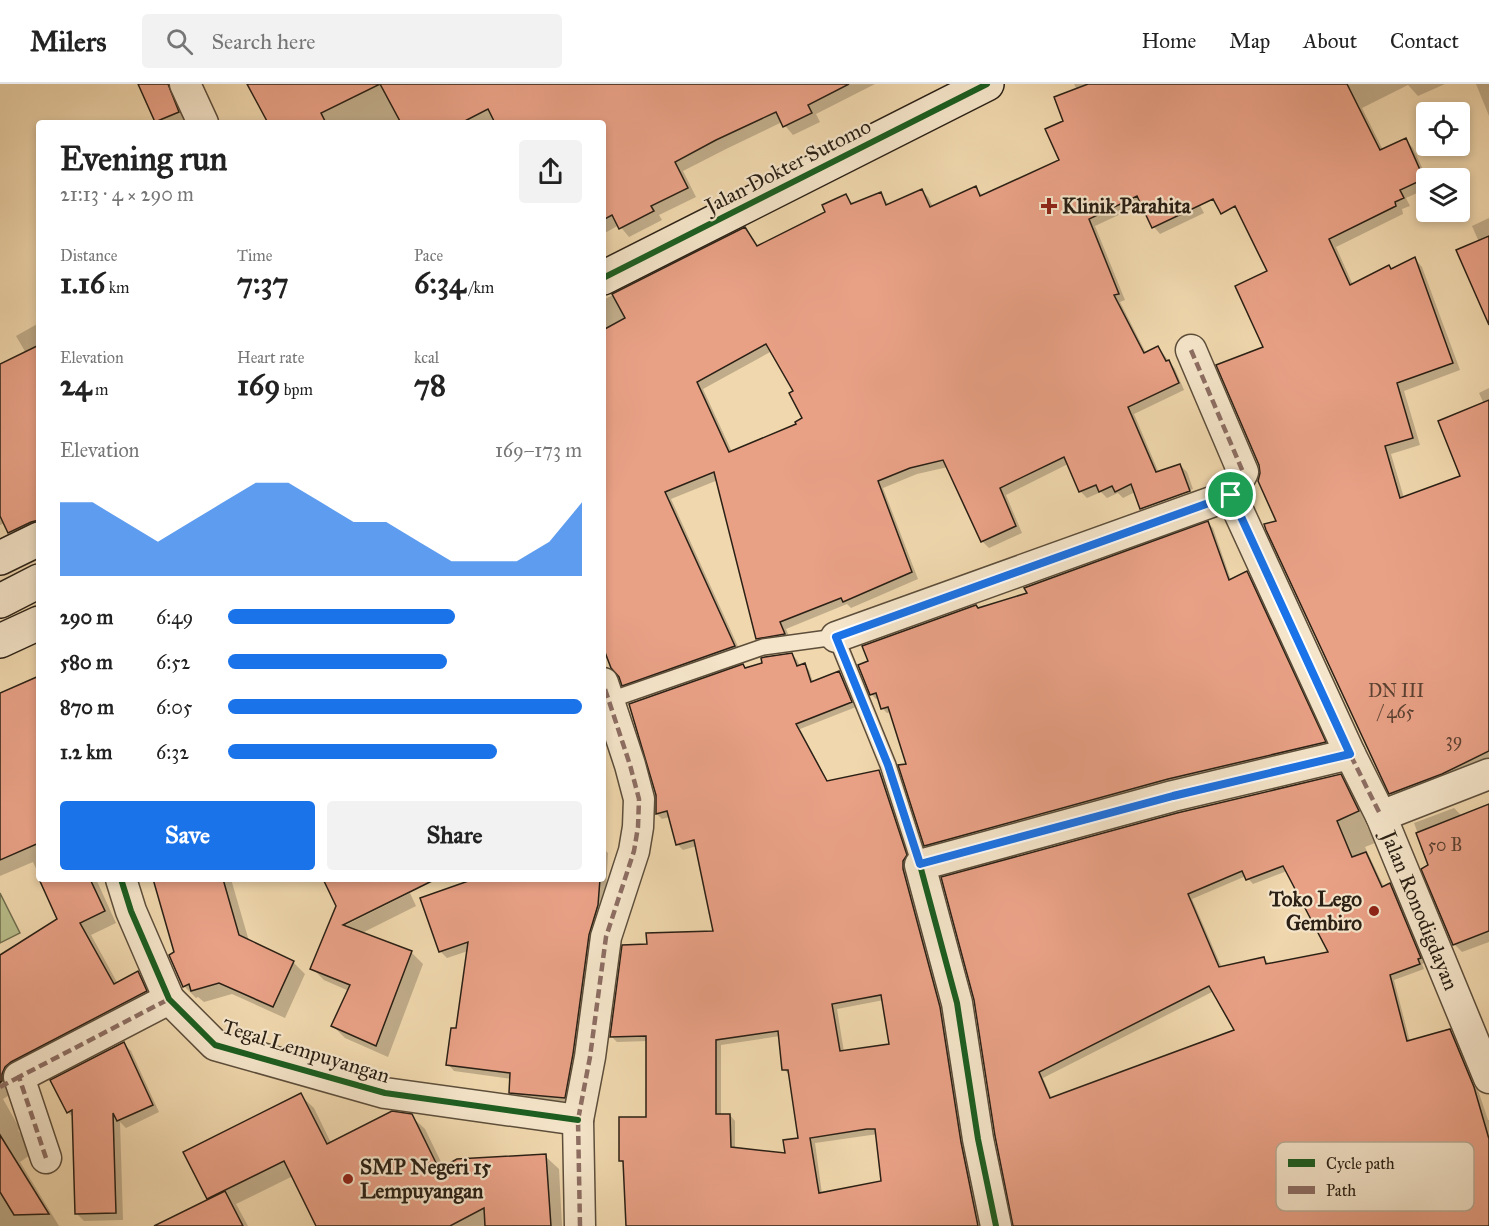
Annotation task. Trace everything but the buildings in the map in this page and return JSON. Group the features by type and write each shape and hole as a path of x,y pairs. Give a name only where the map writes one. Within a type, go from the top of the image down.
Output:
{"main road":[{"name":"Jalan Dokter Sutomo","path":"606,276 987,84"},
{"path":"0,558 36,540"},
{"path":"0,601 36,583"},
{"path":"0,641 36,624"}],"street":[{"path":"185,84 202,120"},
{"path":"836,637 1231,495 1242,472 1191,350"},
{"path":"1231,495 1350,754 1381,816"},
{"path":"580,1226 578,1120 590,1057 606,937 634,851 638,827 639,799 606,691"},
{"path":"996,1226 978,1139 957,1004 920,864 1173,796 1350,754"},
{"name":"Jalan Ronodigdayan","path":"1489,774 1381,816 1489,1078"},
{"name":"Tegal Lempuyangan","path":"122,882 131,911 169,999 215,1045 385,1093 578,1120"},
{"path":"46,1158 10,1082 169,999"}],"lane":[{"path":"606,691 762,647 836,637 888,765 920,864"}],"green space":[{"path":"0,893 20,933 0,943"}],"marked path":[{"path":"1191,350 1243,472 1231,495 1350,754 1381,816"},
{"path":"836,637 1231,495"},
{"path":"580,1226 578,1120 590,1057 606,937 634,851 638,827 639,799 606,692"},
{"path":"46,1158 19,1077 169,999"},
{"path":"0,1087 19,1077"}],"cycle path":[{"path":"606,276 987,84"},
{"path":"996,1226 978,1139 957,1003 920,865 1173,796 1350,754"},
{"path":"122,882 131,911 169,999 215,1045 385,1093 578,1120"}],"place":[{"name":"Klinik Parahita","path":"1049,206"},
{"name":"Toko Lego Gembiro","path":"1374,911"},
{"name":"SMP Negeri 15 Lempuyangan","path":"348,1179"}],"route":[{"path":"1231,495 1350,754 1173,796 920,864 888,765 836,637 1231,495"}]}
